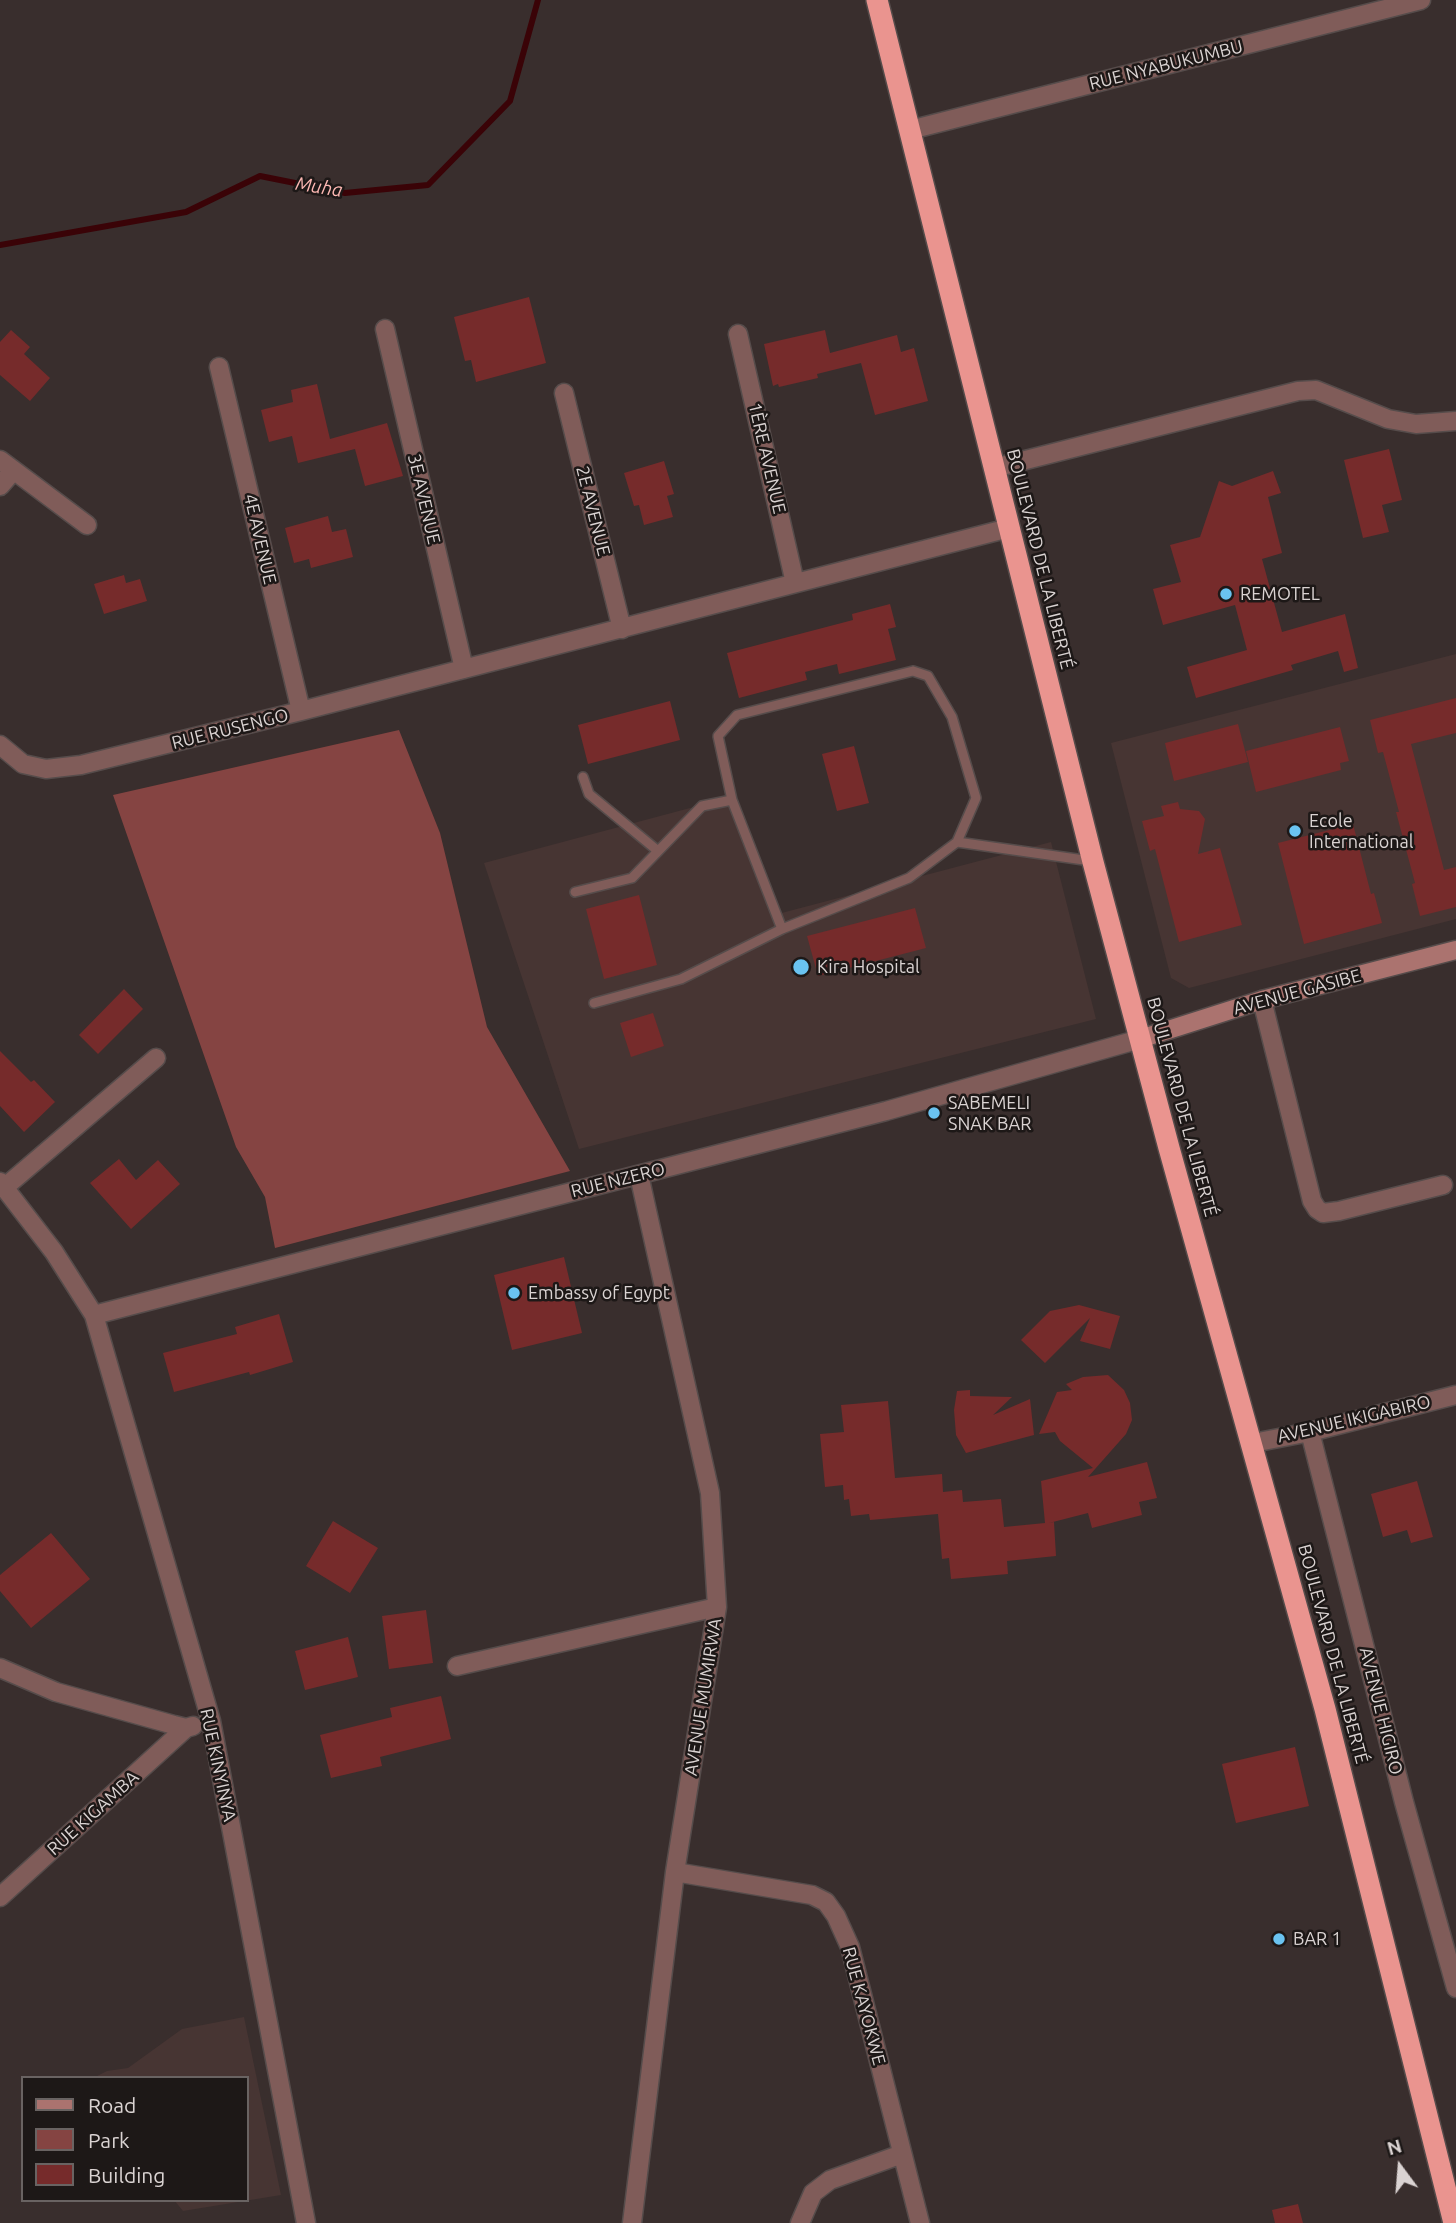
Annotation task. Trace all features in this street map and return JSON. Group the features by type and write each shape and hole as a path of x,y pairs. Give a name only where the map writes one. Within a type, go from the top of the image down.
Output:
{"highway":[{"name":"BOULEVARD DE LA LIBERTÉ","path":"877,0 1093,862 1328,1722 1454,2223"}],"street":[{"name":"RUE NYABUKUMBU","path":"910,130 1421,0"},
{"name":"3E AVENUE","path":"385,329 464,669"},
{"name":"1ÈRE AVENUE","path":"738,334 795,583"},
{"name":"4E AVENUE","path":"219,367 301,711"},
{"path":"994,468 1298,391 1316,390 1388,419 1416,424 1456,421"},
{"name":"2E AVENUE","path":"565,393 622,629"},
{"path":"0,486 7,466 87,525"},
{"name":"RUE RUSENGO","path":"0,745 23,764 46,769 81,765 301,711 1009,528"},
{"name":"AVENUE GASIBE","path":"1140,1039 1262,1000 1456,950"},
{"path":"1262,1000 1312,1201 1317,1209 1323,1213 1339,1212 1443,1185"},
{"name":"RUE NZERO","path":"94,1315 886,1111 1140,1039"},
{"path":"3,1184 156,1058"},
{"name":"AVENUE MUMIRWA","path":"632,2223 675,1872 716,1607 710,1493 639,1175"},
{"name":"RUE KINYINYA","path":"3,1184 54,1252 94,1315 211,1721 306,2223"},
{"name":"AVENUE IKIGABIRO","path":"1253,1443 1310,1432 1456,1395"},
{"name":"AVENUE HIGIRO","path":"1310,1432 1404,1802 1456,1988"},
{"path":"457,1666 716,1607"},
{"path":"0,1668 55,1692 186,1728 211,1721"},
{"name":"RUE KIGAMBA","path":"0,1897 186,1728"},
{"name":"RUE KAYOKWE","path":"675,1872 813,1895 826,1902 836,1916 850,1947 920,2223"},
{"path":"800,2223 813,2193 830,2180 902,2154"}],"lane":[{"path":"594,1003 681,979 782,929 909,878 957,842 976,798 952,717 928,676 913,671 737,715 718,736 732,800 782,929"},
{"path":"583,777 589,794 658,851"},
{"path":"575,892 632,878 702,806 732,800"},
{"path":"957,842 1093,862"}],"shaded area":[{"name":"Ecole International","path":"1456,654 1456,919 1189,988 1171,978 1111,743"},
{"name":"Kira Hospital","path":"735,796 774,915 1051,842 1096,1019 579,1149 484,863"},
{"path":"244,2017 281,2195 248,2200 248,2076 97,2076 107,2071 128,2068 182,2029"},
{"path":"176,2202 238,2202 183,2211"}],"green space":[{"path":"399,730 440,833 487,1027 570,1171 275,1248 265,1197 236,1147 113,795"}],"building":[{"path":"529,297 546,363 476,382 471,360 465,361 454,317"},
{"path":"11,330 30,347 24,354 50,378 30,401 0,375 0,342"},
{"path":"825,330 830,353 897,335 901,352 914,348 928,401 875,415 861,363 817,374 818,378 773,386 764,344"},
{"path":"317,384 330,439 387,423 403,476 365,486 355,449 298,463 292,436 269,442 261,410 293,402 291,390"},
{"path":"1389,449 1402,500 1382,505 1389,532 1363,538 1344,460"},
{"path":"664,461 674,494 667,496 673,517 644,525 639,505 634,506 624,473"},
{"path":"1273,471 1281,493 1268,497 1282,553 1262,559 1282,632 1345,614 1358,668 1344,672 1338,651 1291,665 1293,670 1196,698 1187,667 1247,650 1235,605 1163,625 1153,589 1181,582 1170,545 1200,537 1219,481 1232,486"},
{"path":"328,516 332,532 346,529 353,557 311,568 309,559 294,563 285,528"},
{"path":"124,575 126,583 140,579 147,601 104,614 94,584"},
{"path":"890,604 896,627 888,629 896,660 839,674 837,664 805,672 807,680 739,698 727,653 853,620 852,614"},
{"path":"1456,698 1456,733 1411,744 1444,870 1456,867 1456,907 1420,916 1412,884 1415,883 1396,812 1399,812 1383,752 1378,753 1370,720"},
{"path":"670,701 680,740 588,764 578,725"},
{"path":"1238,724 1248,762 1174,781 1165,743"},
{"path":"1340,727 1349,761 1340,763 1341,770 1256,792 1246,751"},
{"path":"854,746 869,803 837,811 822,754"},
{"path":"1178,802 1180,809 1199,811 1205,819 1198,854 1220,848 1242,925 1179,942 1155,849 1150,851 1142,821 1164,816 1161,806"},
{"path":"1353,824 1371,894 1374,893 1382,923 1304,944 1278,843"},
{"path":"639,895 657,965 604,979 586,909"},
{"path":"915,908 926,948 818,976 807,936"},
{"path":"124,989 143,1009 98,1054 79,1035"},
{"path":"653,1013 664,1046 631,1057 620,1023"},
{"path":"0,1051 55,1102 24,1132 0,1106"},
{"path":"119,1159 136,1180 158,1160 180,1184 131,1229 90,1183"},
{"path":"564,1257 582,1333 512,1350 494,1275"},
{"path":"1079,1305 1120,1316 1110,1349 1080,1341 1090,1318 1045,1363 1021,1340 1050,1311"},
{"path":"279,1314 293,1362 174,1392 163,1353 237,1334 235,1327"},
{"path":"1108,1375 1124,1390 1130,1403 1132,1420 1126,1434 1088,1477 1147,1462 1157,1498 1139,1502 1142,1515 1092,1528 1088,1513 1049,1523 1054,1522 1056,1556 1007,1561 1008,1574 951,1579 949,1558 942,1559 938,1514 870,1520 869,1514 851,1516 849,1499 844,1500 843,1485 825,1487 820,1434 844,1432 841,1405 888,1401 895,1478 942,1474 943,1492 962,1490 963,1502 1001,1499 1004,1527 1045,1523 1041,1481 1093,1468 1060,1441 1055,1432 1039,1434 1057,1392 1072,1390 1066,1384 1083,1377"},
{"path":"970,1390 970,1396 1012,1397 993,1415 1030,1399 1034,1435 966,1453 956,1435 954,1410 957,1391"},
{"path":"1417,1481 1433,1537 1411,1543 1407,1530 1383,1537 1371,1494"},
{"path":"333,1521 378,1548 350,1593 306,1566"},
{"path":"51,1533 90,1579 31,1628 0,1591 0,1575"},
{"path":"426,1610 433,1663 389,1669 382,1616"},
{"path":"348,1637 358,1677 305,1690 295,1651"},
{"path":"441,1696 451,1739 380,1757 382,1766 331,1778 320,1735 392,1717 390,1708"},
{"path":"1295,1747 1309,1806 1236,1823 1222,1764"},
{"path":"1298,2204 1303,2223 1275,2223 1272,2210"}],"waterway":[{"name":"Muha","path":"0,245 186,212 260,176 345,193 428,185 510,101 538,0"}],"place":[{"name":"REMOTEL","path":"1226,594"},
{"name":"Ecole International","path":"1295,831"},
{"name":"Kira Hospital","path":"801,967"},
{"name":"SABEMELI SNAK BAR","path":"934,1113"},
{"name":"Embassy of Egypt","path":"514,1293"},
{"name":"BAR 1","path":"1279,1939"}]}
